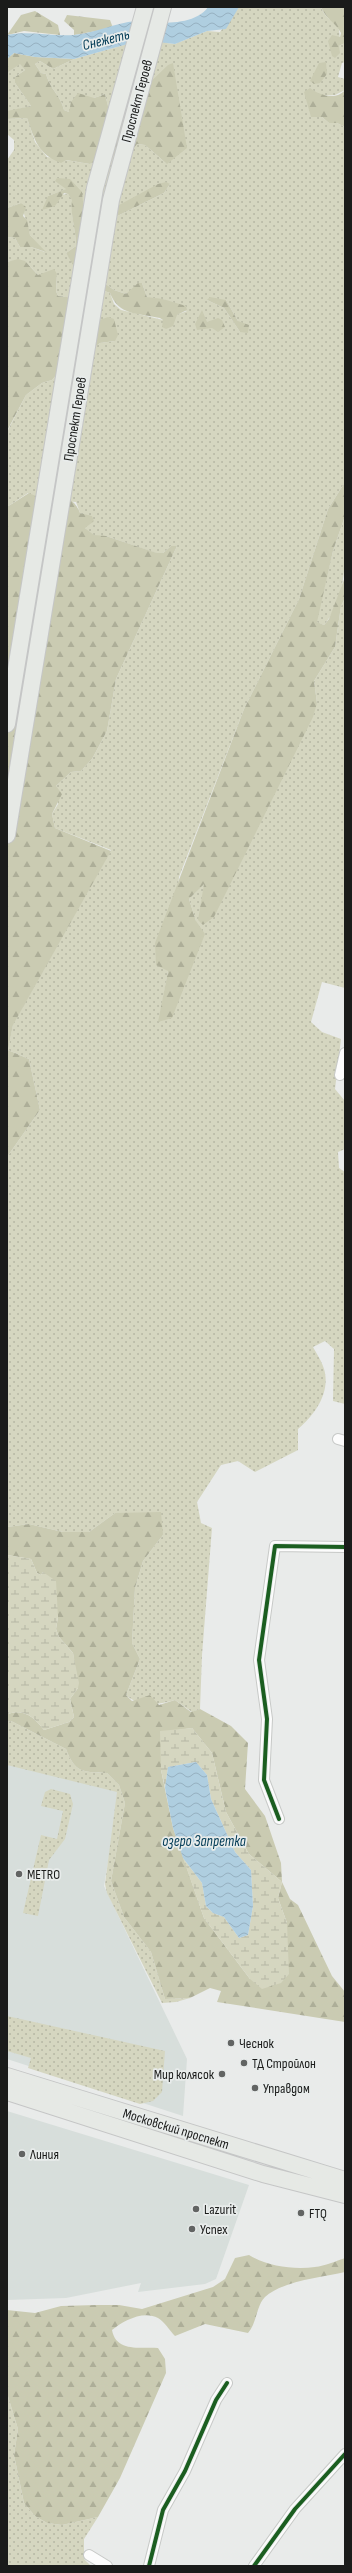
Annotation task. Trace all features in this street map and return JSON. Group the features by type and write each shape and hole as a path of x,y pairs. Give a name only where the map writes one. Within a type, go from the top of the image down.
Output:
{"main road":[{"name":"Проспект Героев","path":"7,724 95,188 128,66 146,7"},
{"name":"Проспект Героев","path":"7,835 111,200 146,63 163,7"},
{"name":"Московский проспект","path":"7,2076 315,2189 345,2195"},
{"name":"Московский проспект","path":"7,2092 345,2180"}],"street":[{"path":"340,1075 345,1053"},
{"path":"279,1819 264,1780 267,1719 259,1660 275,1546 345,1547"},
{"path":"149,2566 163,2510 185,2472 216,2400 227,2383"},
{"path":"254,2566 295,2509 345,2454"},
{"path":"89,2555 107,2566"}],"shaded area":[{"path":"7,1764 120,1791 104,1886 187,2059 183,2116 7,2059"},
{"path":"7,2111 249,2185 216,2279 205,2284 138,2292 141,2283 66,2298 7,2300"}],"green space":[{"path":"239,7 321,7 324,13 339,30 339,46 345,43 345,62 342,63 338,77 345,79 345,90 335,95 319,96 317,116 322,117 329,123 337,123 345,127 345,482 328,509 299,599 244,709 179,877 168,971 159,1021 196,921 189,899 204,883 317,703 314,681 335,647 341,606 345,598 345,988 322,982 311,1022 322,1032 341,1039 335,1089 345,1101 345,1149 338,1152 339,1168 345,1172 345,1404 333,1401 334,1349 325,1341 313,1347 324,1369 326,1378 325,1386 316,1410 298,1429 298,1450 255,1472 238,1461 221,1465 197,1502 201,1523 212,1528 202,1655 200,1709 192,1712 175,1700 149,1704 137,1702 126,1695 140,1659 132,1643 135,1588 143,1561 163,1535 115,1513 89,1532 63,1532 29,1524 7,1527 7,1157 40,1110 29,1059 8,1050 13,1024 111,850 55,828 52,814 58,804 56,786 71,772 81,771 92,759 107,731 116,679 177,546 171,546 163,553 156,553 106,536 94,536 85,528 86,515 80,513 76,502 39,499 28,493 7,507 7,432 26,395 42,383 52,380 73,356 82,357 100,343 115,341 91,323 82,299 58,296 56,291 57,274 38,275 25,262 7,262 7,237 15,238 20,247 31,247 45,252 30,235 21,203 7,208 7,160 14,150 14,140 7,134 7,119 27,118 35,142 47,157 90,164 137,144 145,145 167,164 126,121 110,114 105,94 94,98 69,112 64,110 60,100 50,85 46,74 41,73 35,64 40,61 53,69 74,59 142,40 175,44 207,31 220,32","holes":["170,184 164,193 87,231 82,256 91,268 101,274 103,282 114,290 126,294 142,283 147,297 151,299 163,299 187,311 163,320 121,310 114,304 110,293 102,290 96,293 66,253 76,246 72,212 73,200 68,194 48,196 67,189 90,218","207,300 226,300 238,321 240,332 224,308"]},
{"path":"321,7 345,7 345,43 339,46 340,53 335,58 332,56 328,41 332,35 340,37 341,33"},
{"path":"35,11 58,25 60,35 24,31 7,35 21,15"},
{"path":"67,15 110,20 113,28 74,35 74,30 64,21"},
{"path":"14,53 35,57 74,59 53,69 40,61 35,64 41,73 46,74 50,85 60,100 64,110 69,112 71,102 78,93 94,98 105,94 110,114 126,121 139,93 168,65 173,63 187,148 167,164 145,145 137,144 129,154 107,156 90,164 66,160 61,163 53,159 38,146 27,118 7,119 7,111 31,106 15,83 15,77 25,70 20,64 7,73 7,59"},
{"path":"326,62 327,74 320,83 314,84 310,81 319,63"},
{"path":"20,63 25,70 15,77 15,83 31,106 7,112 7,73"},
{"path":"310,88 318,93 328,96 337,95 345,90 345,127 337,123 329,123 322,117 311,117 304,92"},
{"path":"57,178 70,179 82,192 84,212 90,218 106,212 158,184 166,182 170,184 164,193 87,231 82,256 91,268 101,274 103,282 114,290 126,294 138,283 142,283 147,297 163,299 186,306 187,310 177,315 173,326 166,329 162,327 163,320 160,318 124,310 114,300 110,293 102,290 96,293 103,303 102,306 89,300 75,268 66,253 76,246 72,200 68,194 64,193 55,206 42,210 48,196 66,189 55,181"},
{"path":"21,203 26,207 23,216 27,220 30,235 46,252 31,247 20,247 15,238 7,237 7,208"},
{"path":"18,259 25,261 38,275 54,269 57,274 56,291 58,296 82,301 87,308 91,323 108,317 114,319 118,335 115,341 100,343 82,357 73,356 52,380 42,383 26,395 7,431 7,262"},
{"path":"210,297 226,300 238,321 249,325 248,333 240,332 224,308 207,300"},
{"path":"202,310 207,322 218,318 222,320 225,327 218,332 212,328 197,330 195,324"},
{"path":"345,482 345,516 333,551 317,622 324,625 329,619 345,577 345,598 341,606 335,647 314,681 317,703 313,717 214,917 203,925 198,920 204,884 189,899 196,921 205,934 172,1018 158,1022 168,971 156,965 155,943 244,709 299,599 328,509"},
{"path":"29,493 45,498 66,498 71,501 76,505 80,513 92,516 94,521 85,528 94,535 106,536 157,553 163,553 171,546 177,546 116,679 107,731 92,759 81,771 71,772 56,786 62,794 52,814 55,828 111,851 13,1025 8,1050 29,1059 40,1110 7,1157 7,507"},
{"path":"345,516 345,558 342,587 332,613 324,625 316,622 333,551"},
{"path":"161,1512 163,1535 143,1561 135,1588 132,1643 140,1659 126,1695 132,1701 150,1695 159,1705 175,1700 191,1712 200,1709 231,1726 248,1743 245,1789 265,1816 281,1863 282,1882 290,1899 298,1905 332,1976 345,1992 345,2022 217,2002 221,1991 210,1988 190,1998 165,1999 151,1952 124,1917 111,1881 125,1803 119,1785 107,1773 81,1770 73,1763 66,1749 11,1721 7,1722 7,1711 8,1714 19,1712 29,1715 44,1730 69,1722 74,1717 70,1699 78,1688 73,1653 59,1637 56,1629 58,1617 43,1572 41,1575 37,1573 31,1559 7,1555 7,1527 29,1524 63,1532 89,1532 115,1513","holes":["192,1728 212,1753 226,1812 249,1854 282,1882 278,1898 287,1923 286,1948 250,1979 204,1918 173,1828 161,1770 162,1747 178,1730"]},
{"path":"7,1555 31,1559 37,1573 41,1575 43,1572 56,1581 58,1617 56,1629 59,1637 73,1653 79,1683 78,1688 70,1699 74,1717 69,1722 44,1730 29,1715 19,1712 8,1714 7,1711"},
{"path":"11,1721 66,1749 73,1763 81,1770 107,1773 119,1785 125,1803 111,1881 124,1917 151,1952 165,1999 190,1998 176,2002 162,2003 107,1893 105,1884 117,1792 7,1765 7,1722"},
{"path":"192,1728 212,1753 226,1812 249,1854 282,1882 278,1898 287,1923 289,1974 281,1983 262,1989 250,1979 204,1918 183,1858 202,1883 206,1906 213,1913 224,1917 239,1938 248,1935 253,1906 251,1870 235,1852 211,1799 207,1775 196,1762 168,1767 165,1788 161,1770 160,1731"},
{"path":"51,1789 70,1794 73,1804 65,1839 49,1860 38,1916 23,1913 41,1835 57,1839 63,1811 41,1806 45,1792"},
{"path":"7,2016 165,2051 162,2092 153,2101 140,2104 28,2068 31,2058 7,2051"},
{"path":"249,2255 264,2262 298,2268 327,2265 345,2258 345,2272 292,2283 272,2292 262,2301 248,2333 205,2324 175,2336 160,2319 146,2315 127,2320 112,2330 114,2337 123,2345 136,2348 158,2348 165,2359 166,2373 120,2478 98,2517 62,2525 47,2523 35,2516 24,2503 14,2455 18,2429 7,2393 7,2310 35,2313 61,2306 96,2305 119,2305 142,2309 213,2287 225,2279 235,2258"},
{"path":"7,2393 18,2429 14,2455 24,2503 35,2516 47,2523 62,2525 98,2517 84,2539 84,2559 91,2566 7,2566"}],"water":[{"name":"Снежеть","path":"208,7 239,7 226,29 207,31 175,44 142,40 74,59 35,57 14,53 7,59 7,35 32,33 74,35 136,21 157,23 178,22 198,16"},
{"name":"озеро Запретка","path":"196,1762 207,1775 211,1799 235,1852 251,1870 253,1906 248,1935 239,1938 224,1917 213,1913 206,1906 202,1883 183,1858 173,1828 165,1788 168,1767"}],"cycle path":[{"path":"279,1819 264,1780 267,1719 259,1660 275,1546 345,1547"},
{"path":"149,2566 163,2510 185,2471 216,2400 227,2383"},
{"path":"254,2566 295,2509 345,2454"}],"place":[{"name":"METRO","path":"19,1874"},
{"name":"Чеснок","path":"231,2043"},
{"name":"ТД Стройлон","path":"244,2063"},
{"name":"Мир колясок","path":"222,2074"},
{"name":"Управдом","path":"255,2088"},
{"name":"Линия","path":"22,2154"},
{"name":"Lazurit","path":"196,2209"},
{"name":"FTQ","path":"301,2213"},
{"name":"Успех","path":"192,2229"}]}
